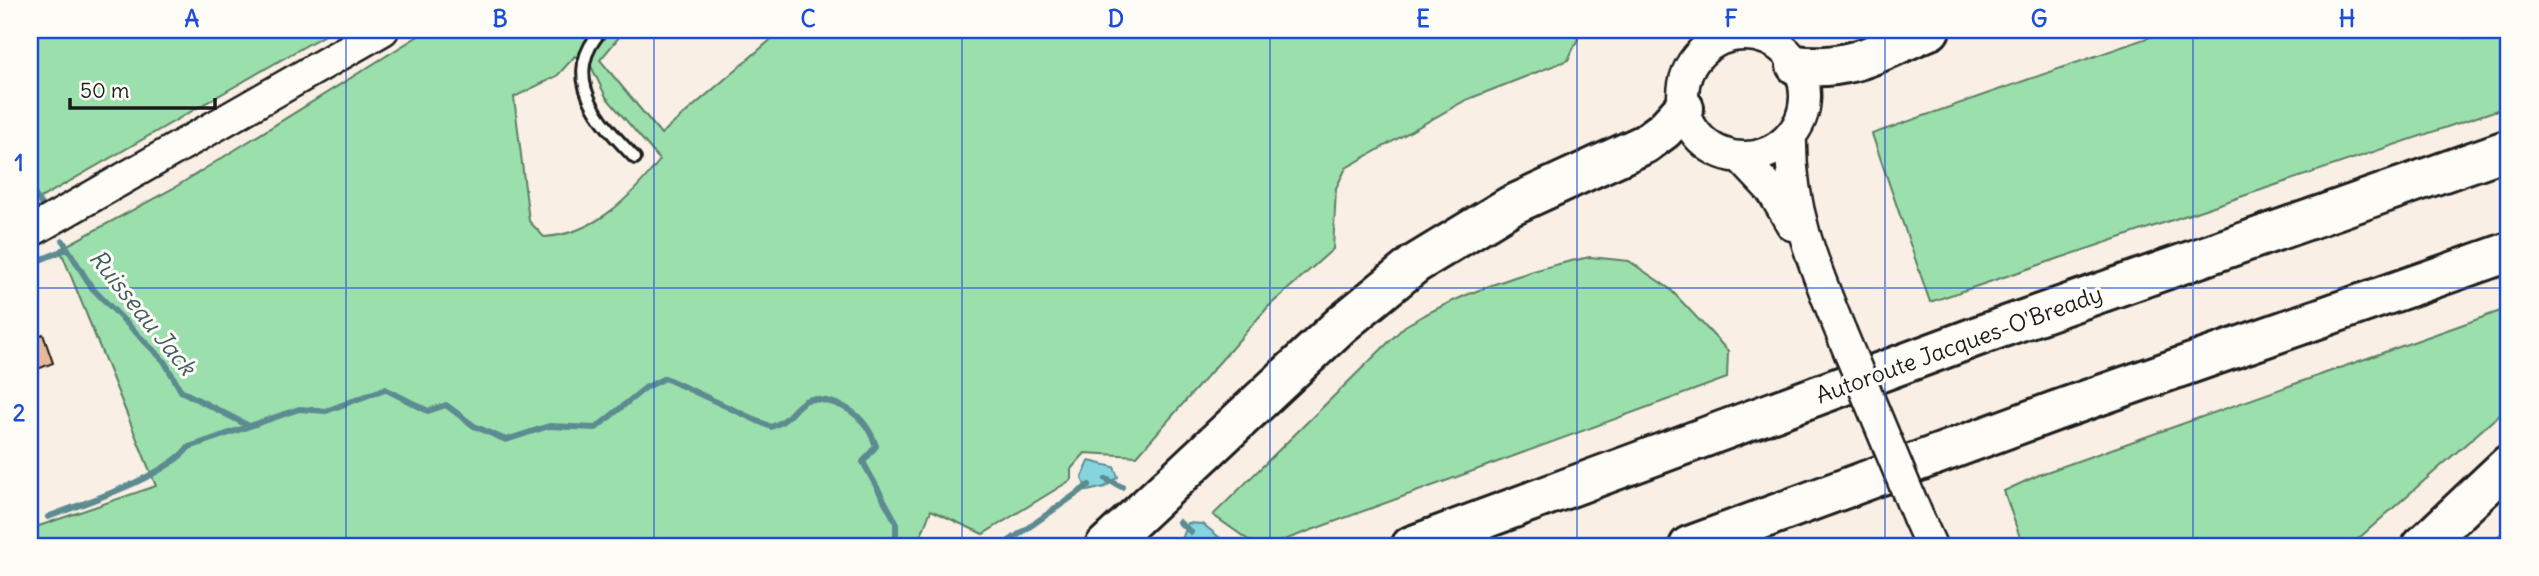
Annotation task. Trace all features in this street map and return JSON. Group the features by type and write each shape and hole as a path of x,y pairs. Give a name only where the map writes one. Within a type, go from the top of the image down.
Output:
{"highway":[{"path":"1796,65 1840,67 1930,30"},
{"path":"1105,546 1165,493 1336,328 1394,280 1439,247 1499,212 1645,144 1664,130 1684,108"},
{"name":"Autoroute Jacques-O'Bready","path":"1411,546 1986,333 2509,149"},
{"path":"1689,546 2055,411 2509,252"},
{"path":"2422,546 2509,464"}],"street":[{"path":"30,232 383,30"},
{"path":"1750,33 1778,46 1796,65 1805,97 1801,117 1791,135 1768,152 1740,157 1719,152 1701,139 1692,128 1684,108 1685,79 1698,42 1750,33"},
{"path":"1791,135 1792,188 1819,278 1931,546"},
{"path":"1740,157 1777,199 1819,278"}],"lane":[{"path":"602,30 585,52 582,67 585,91 609,132 635,158"}],"green space":[{"path":"30,30 333,30 30,204"},
{"path":"428,30 625,30 600,60 661,134 782,30 1582,30 1568,60 1466,100 1346,168 1336,188 1333,249 1268,307 1137,456 1085,453 1071,469 1071,480 983,534 931,510 917,546 30,546 30,529 156,486 60,249 172,189","holes":["575,56 590,64 606,97 660,160 636,188 610,212 579,229 544,237 529,221 514,97 557,76"]},
{"path":"2170,30 2393,30 2509,43 2509,106 1930,302 1872,134"},
{"path":"1590,257 1629,261 1670,289 1728,351 1727,378 1268,546 1257,546 1213,515 1405,326 1448,303 1494,284 1543,268"},
{"path":"2509,308 2509,406 2350,546 2023,546 2004,491 2041,474"},
{"path":"2509,526 2509,546 2488,546"}],"water":[{"path":"1089,461 1114,467 1118,477 1105,487 1087,491 1082,478"},
{"path":"1188,523 1203,524 1230,546 1185,546 1181,542"}],"building":[{"path":"43,334 53,363 30,372 30,339"}],"waterway":[{"name":"Ruisseau Jack","path":"30,194 33,192 42,206"},
{"name":"Ruisseau Jack","path":"63,241 92,288 164,361 181,391 249,426"},
{"path":"30,264 67,249"},
{"name":"Ruisseau Jack","path":"48,517 143,479 177,458 189,447 299,409 326,411 385,389 428,411 446,405 474,426 506,440 549,426 596,428 645,388 665,378 771,427 783,421 800,404 810,399 835,403 851,411 873,437 876,446 863,462 896,522 896,546"},
{"name":"Ruisseau Jack","path":"1106,479 1122,487"},
{"name":"Ruisseau Jack","path":"1002,546 1089,485"},
{"name":"Ruisseau Jack","path":"1179,522 1191,532"}]}
